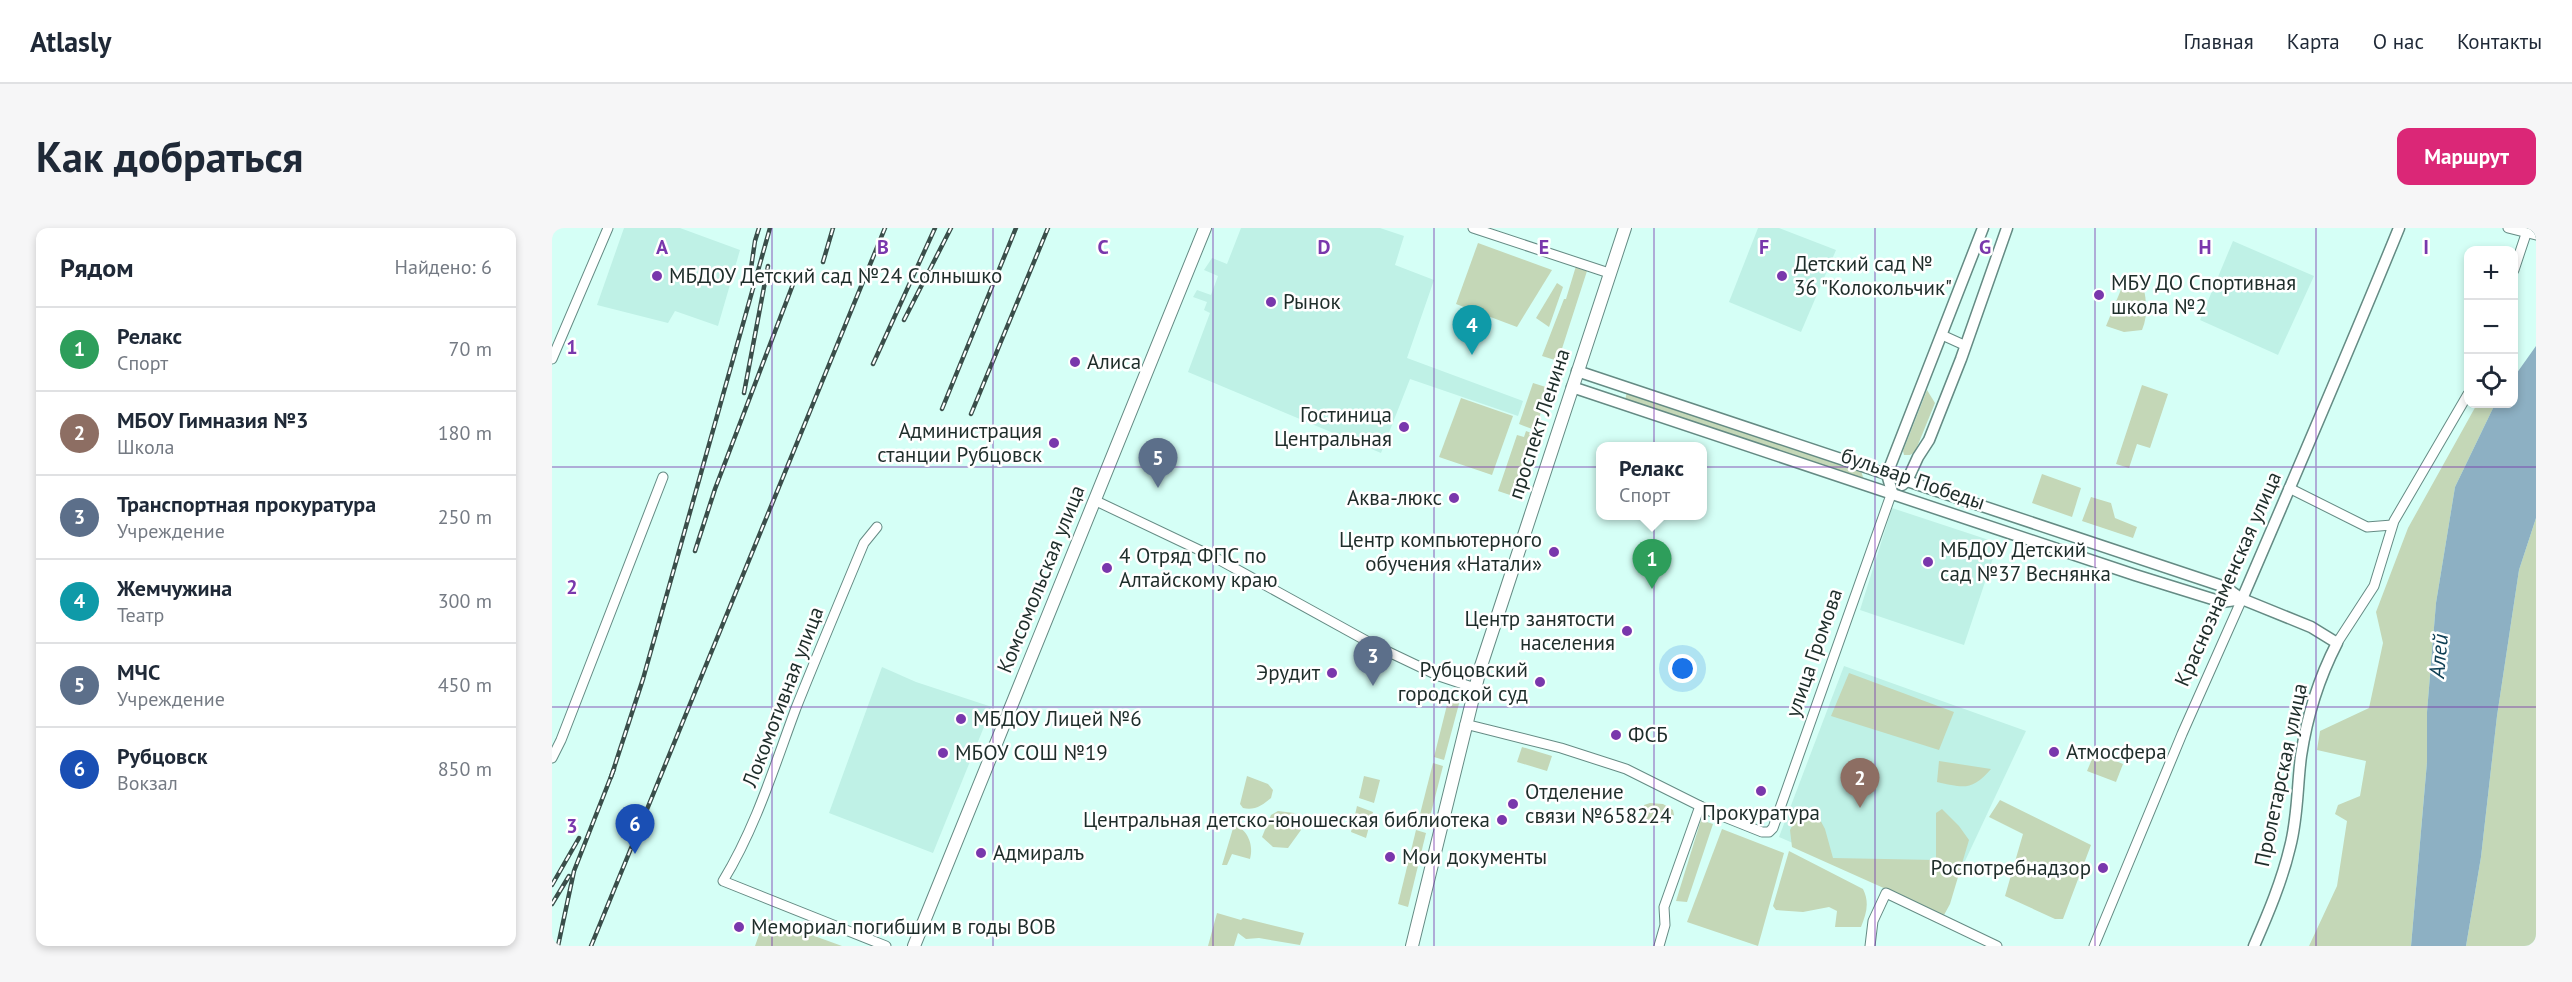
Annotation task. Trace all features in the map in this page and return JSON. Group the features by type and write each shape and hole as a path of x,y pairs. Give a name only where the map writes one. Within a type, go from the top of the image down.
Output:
{"main road":[{"name":"Комсомольская улица","path":"914,946 1205,228"},
{"name":"проспект Ленина","path":"1412,946 1465,724 1498,608 1625,228"}],"street":[{"path":"552,359 608,228"},
{"path":"1473,228 1609,273"},
{"path":"1983,228 1887,474 1892,492 1907,481 1929,440 2007,228"},
{"name":"Краснознаменская улица","path":"2094,946 2182,734 2315,427 2330,398 2398,228"},
{"path":"2508,228 2536,235"},
{"path":"2518,258 2527,231"},
{"path":"1942,335 1964,345"},
{"name":"бульвар Победы","path":"1577,371 2229,589 2242,599 2311,627 2337,643"},
{"name":"бульвар Победы","path":"1572,387 2135,575 2222,602 2242,599"},
{"name":"Пролетарская улица","path":"2254,946 2275,896 2290,848 2299,800 2301,757 2312,705 2326,664 2374,586 2392,525 2464,403"},
{"path":"552,758 663,477"},
{"path":"2289,488 2367,527 2392,525"},
{"name":"улица Громова","path":"1700,806 1762,832 1769,832 1773,828 1892,492"},
{"path":"1094,500 1206,553 1392,654 1439,676 1475,688"},
{"name":"Локомотивная улица","path":"878,527 864,543 797,706 754,822 739,855 723,881 886,946"},
{"path":"2068,553 2074,537"},
{"path":"2135,575 2141,558"},
{"path":"1465,724 1561,748 1626,769 1700,806 1664,907 1665,925 1659,946"},
{"path":"1870,946 1873,921 1886,893 1997,946"}],"shaded area":[{"path":"624,228 680,228 740,250 718,326 675,311 668,323 597,305"},
{"path":"1241,228 1380,228 1404,236 1395,265 1434,280 1407,358 1523,401 1518,416 1410,379 1381,453 1188,372 1210,313 1204,310 1207,302 1193,297 1197,290 1211,295 1218,276 1204,270 1212,258 1227,264"},
{"name":"Детский сад № 36 \"Колокольчик\"","path":"1758,228 1779,228 1836,250 1801,332 1729,302"},
{"path":"2233,241 2314,276 2278,355 2200,320"},
{"path":"1478,243 1552,270 1517,327 1456,304"},
{"path":"1576,266 1587,271 1558,361 1542,356 1564,299 1566,299"},
{"path":"2127,275 2141,278 2146,311 2142,330 2124,332 2106,326"},
{"path":"1557,283 1563,287 1549,327 1536,318"},
{"path":"1533,383 1549,388 1535,430 1519,424"},
{"path":"2142,385 2168,394 2150,448 2137,444 2129,468 2116,464"},
{"path":"1927,390 1935,403 1915,452 1904,455 1903,451"},
{"path":"1627,392 1861,471 1863,477 1861,479 1625,400"},
{"path":"1461,398 1513,416 1492,475 1439,457"},
{"path":"2475,408 2493,408 2455,487 2436,603 2427,712 2427,762 2411,946 2309,946 2337,886 2347,821 2335,814 2338,805 2360,796 2366,761 2317,750 2320,731 2369,708 2383,643 2376,612 2408,528"},
{"path":"1526,431 1534,434 1513,496 1498,491 1517,435 1524,437"},
{"path":"2042,474 2081,488 2072,517 2032,503"},
{"path":"2091,497 2111,503 2115,518 2137,527 2133,538 2082,521"},
{"path":"1892,508 1998,543 1964,645 1860,610"},
{"path":"2536,518 2536,946 2466,946 2481,857 2497,716 2519,570"},
{"path":"1844,666 2026,731 1943,908 1779,837"},
{"path":"882,667 916,682 992,707 933,853 829,813"},
{"path":"1849,673 1954,712 1939,750 1831,716"},
{"path":"1452,698 1460,700 1444,760 1434,757 1448,701 1451,702"},
{"path":"1522,747 1552,756 1547,771 1517,762"},
{"path":"2095,752 2123,764 2116,782 2087,771"},
{"path":"1939,761 1991,769 1973,784 1954,786 1937,782"},
{"path":"1433,763 1443,766 1428,825 1418,822"},
{"path":"1247,776 1268,784 1273,790 1271,798 1251,809 1243,808 1240,804"},
{"path":"1364,776 1380,780 1374,803 1359,798"},
{"path":"2000,800 2091,845 2063,919 2055,919 2005,896 2023,834 1989,817"},
{"path":"1663,804 1673,810 1674,815 1659,823 1642,822 1644,805"},
{"path":"1357,806 1373,812 1366,838 1351,832"},
{"path":"1942,809 1969,840 1950,904 1944,915 1792,847 1790,830 1797,816 1817,814 1825,829 1833,858 1936,860 1936,813"},
{"path":"1278,811 1294,813 1300,822 1301,830 1288,848 1273,847 1262,837 1271,815"},
{"path":"1701,820 1713,824 1687,902 1676,901"},
{"path":"1234,825 1243,830 1249,839 1250,859 1232,854 1227,865 1222,865"},
{"path":"1722,829 1784,853 1758,946 1687,922"},
{"path":"1416,830 1426,833 1408,907 1398,904"},
{"path":"1789,851 1863,889 1867,904 1861,927 1835,927 1837,911 1829,907 1803,912 1776,910 1773,906"},
{"path":"1217,913 1304,933 1300,945 1259,938 1246,939 1238,933 1234,946 1208,946"},
{"path":"765,918 842,946 755,946"}],"water":[{"name":"Алей","path":"2536,346 2536,518 2519,570 2497,716 2481,857 2466,946 2411,946 2427,762 2427,712 2436,603 2455,487 2493,408 2518,408 2518,371"}],"railway":[{"path":"750,275 759,228"},
{"path":"611,777 643,679 770,228"},
{"path":"823,262 833,228"},
{"path":"591,946 885,228"},
{"path":"873,364 935,228"},
{"path":"904,320 951,228"},
{"path":"942,409 1016,228"},
{"path":"971,414 1048,228"},
{"path":"744,393 768,266"},
{"path":"695,551 715,489 795,279"},
{"path":"558,946 574,871 614,769"},
{"path":"552,885 579,838"},
{"path":"552,904 569,876"}],"place":[{"name":"МБДОУ Детский сад №24 Солнышко","path":"657,276"},
{"name":"Детский сад № 36 \"Колокольчик\"","path":"1782,276"},
{"name":"МБУ ДО Спортивная школа №2","path":"2099,295"},
{"name":"Рынок","path":"1271,302"},
{"name":"Жемчужина","path":"1472,355"},
{"name":"Алиса","path":"1075,362"},
{"name":"Гостиница Центральная","path":"1404,427"},
{"name":"Администрация станции Рубцовск","path":"1054,443"},
{"name":"МЧС","path":"1158,488"},
{"name":"Аква-люкс","path":"1454,498"},
{"name":"Центр компьютерного обучения «Натали»","path":"1554,552"},
{"name":"МБДОУ Детский сад №37 Веснянка","path":"1928,562"},
{"name":"4 Отряд ФПС по Алтайскому краю","path":"1107,568"},
{"name":"Релакс","path":"1652,589"},
{"name":"Центр занятости населения","path":"1627,631"},
{"name":"Эрудит","path":"1332,673"},
{"name":"Рубцовский городской суд","path":"1540,682"},
{"name":"Транспортная прокуратура","path":"1373,686"},
{"name":"МБДОУ Лицей №6","path":"961,719"},
{"name":"ФСБ","path":"1616,735"},
{"name":"Атмосфера","path":"2054,752"},
{"name":"МБОУ СОШ №19","path":"943,753"},
{"name":"Прокуратура","path":"1761,791"},
{"name":"Отделение связи №658224","path":"1513,804"},
{"name":"МБОУ Гимназия №3","path":"1860,808"},
{"name":"Центральная детско-юношеская библиотека","path":"1502,820"},
{"name":"Адмиралъ","path":"981,853"},
{"name":"Рубцовск","path":"635,854"},
{"name":"Мои документы","path":"1390,857"},
{"name":"Роспотребнадзор","path":"2103,868"},
{"name":"Мемориал погибшим в годы ВОВ","path":"739,927"}]}
